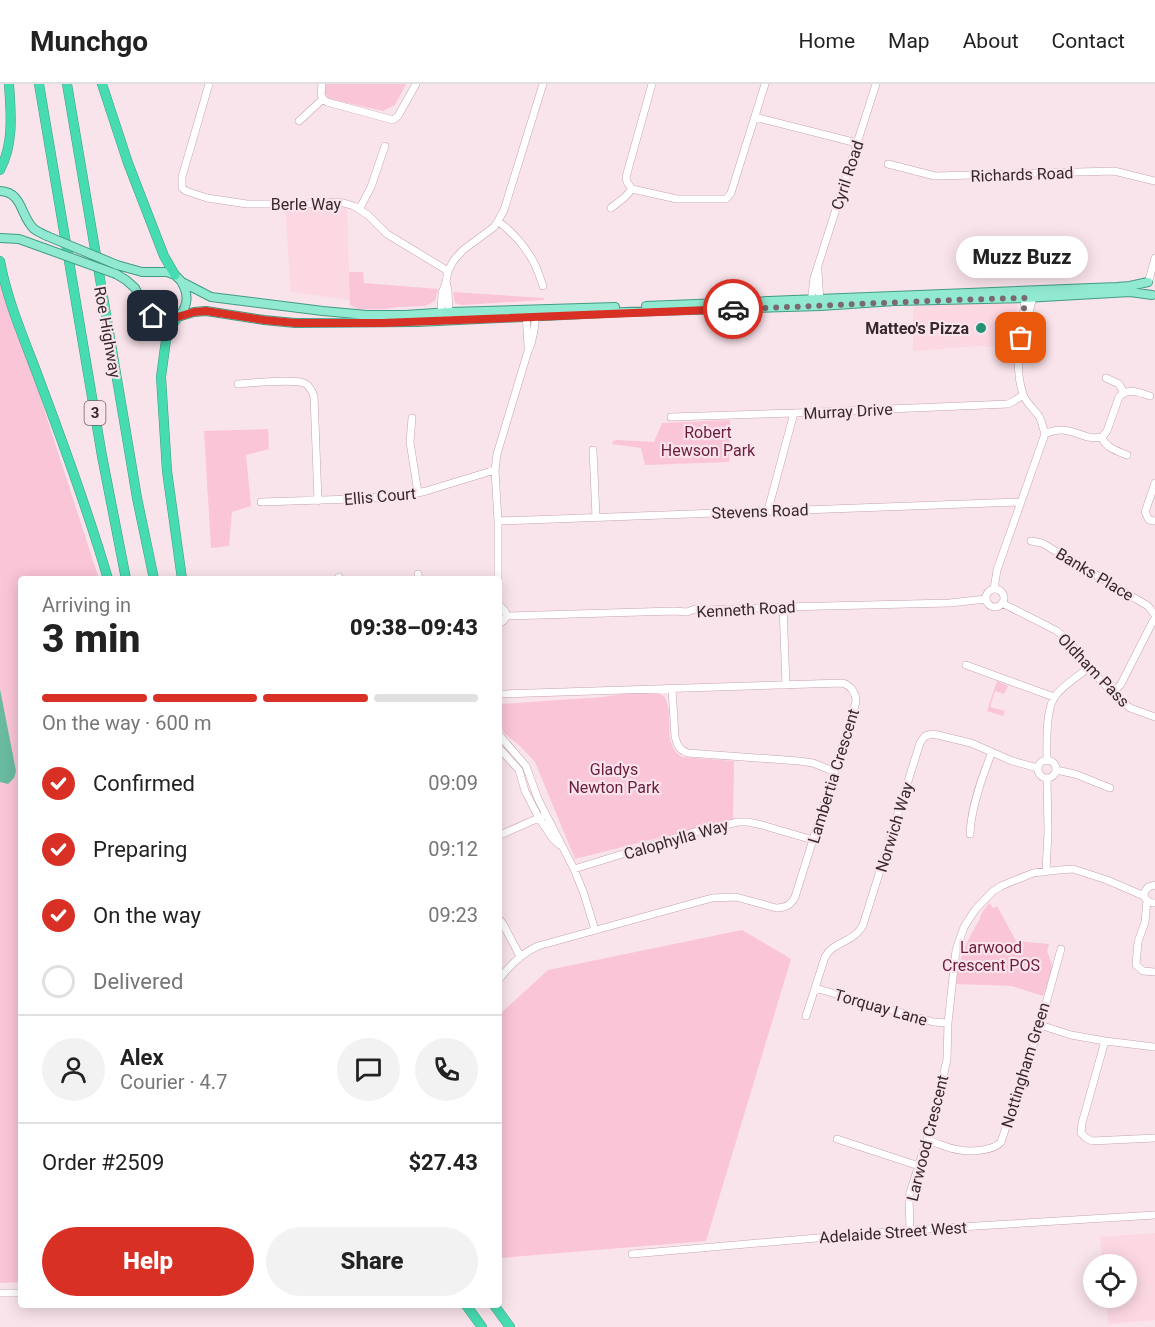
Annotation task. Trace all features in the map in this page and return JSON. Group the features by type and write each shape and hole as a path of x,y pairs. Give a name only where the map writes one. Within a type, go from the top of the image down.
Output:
{"highway":[{"path":"0,170 8,152 10,139 9,84"},
{"name":"Roe Highway","path":"39,84 102,456 125,576"},
{"name":"Roe Highway","path":"67,84 134,479 153,576"},
{"path":"102,84 128,163 164,255 179,279"},
{"path":"0,261 16,320 66,451 107,576"},
{"path":"178,317 166,340 161,377 167,471 182,576"},
{"path":"468,1308 482,1327"},
{"path":"496,1308 510,1327"}],"main road":[{"path":"0,190 12,194 19,200 31,225 37,231 117,269 135,288 147,311 160,319 168,320 206,311 295,323 382,323 445,316"},
{"path":"0,238 19,239 117,269 167,272 211,297 323,311 392,316 895,302 1130,286 1151,280"},
{"path":"178,317 186,306 187,298 186,289 179,279"},
{"path":"1151,280 1147,287 1153,296"},
{"path":"1030,294 1130,292 1153,296"}],"street":[{"name":"Berle Way","path":"209,84 182,177 182,188 207,198 246,204 340,202 360,208 387,234 447,271"},
{"path":"322,84 321,95 327,102 393,120 399,116 416,84"},
{"path":"445,316 442,293 447,271 458,255 498,221 504,210 543,84"},
{"path":"652,84 626,177 627,182 632,189 677,199 726,199 731,193 765,84"},
{"name":"Cyril Road","path":"815,303 814,278 876,84"},
{"path":"299,121 323,99"},
{"path":"755,117 857,143"},
{"path":"360,208 371,187 385,146"},
{"name":"Richards Road","path":"888,164 935,176 1114,171 1155,181"},
{"path":"611,208 632,189"},
{"path":"498,221 518,239 529,254 535,263 543,286"},
{"path":"1151,280 1155,258"},
{"path":"994,589 997,570 1045,434 1040,418 1028,405 1023,395 1018,368 1023,325 1029,313 1030,294"},
{"path":"498,576 495,470 497,454 531,344 536,313"},
{"path":"526,314 528,351"},
{"path":"1106,378 1119,384 1124,393"},
{"path":"238,384 298,381 312,390 318,501"},
{"path":"1045,434 1061,429 1094,438 1102,437 1107,431 1119,397 1131,391 1150,396"},
{"name":"Murray Drive","path":"671,417 1008,404 1023,395"},
{"path":"768,510 794,413"},
{"path":"412,418 410,442 418,493"},
{"path":"1102,437 1107,446 1127,455"},
{"path":"593,450 596,517"},
{"name":"Ellis Court","path":"261,502 410,495 495,470"},
{"path":"1155,483 1145,512 1149,520 1155,521"},
{"name":"Stevens Road","path":"498,521 1021,502"},
{"name":"Banks Place","path":"1031,541 1042,543 1148,606 1155,615"},
{"path":"994,589 1002,592 1004,598 1002,603 992,607 986,598 989,591 994,589"},
{"name":"Kenneth Road","path":"506,616 950,603 986,598"},
{"name":"Oldham Pass","path":"1002,603 1070,642 1089,668 1113,693 1130,708 1155,717"},
{"path":"783,607 786,685"},
{"path":"502,608 506,616 502,622"},
{"path":"1113,693 1121,684 1155,620"},
{"path":"966,665 1054,697"},
{"path":"1047,761 1048,717 1054,697 1089,668"},
{"name":"Lambertia Crescent","path":"502,694 843,683 852,689 856,698 794,900 787,906 776,908 736,897 723,896 596,930"},
{"path":"672,689 676,744 683,751 799,760 835,772"},
{"name":"Norwich Way","path":"806,1016 827,952 855,936 863,925 920,744 926,736 933,734 971,743 1019,764 1038,768"},
{"path":"502,747 526,766 542,816 553,839 562,847 574,869 596,930 528,950 502,976"},
{"path":"970,834 970,821 992,752"},
{"path":"1047,761 1054,764 1056,770 1052,777 1047,778 1041,775 1038,768 1042,762 1047,761"},
{"path":"1056,770 1074,774 1110,788"},
{"path":"1046,871 1047,778"},
{"path":"502,834 542,816"},
{"name":"Calophylla Way","path":"574,869 691,833 738,822 762,825 813,840"},
{"name":"Larwood Crescent","path":"910,1230 909,1196 935,1114 945,1067 955,956 964,927 982,901 992,892 1033,873 1073,869 1125,886"},
{"path":"1125,886 1152,884"},
{"path":"1145,922 1145,891 1152,884"},
{"path":"1125,886 1150,903 1155,903 1138,942 1136,965 1143,971 1155,972"},
{"path":"502,923 520,956"},
{"name":"Nottingham Green","path":"927,1140 959,1150 989,1149 998,1146 1040,1025 1061,949"},
{"name":"Torquay Lane","path":"815,988 933,1022 948,1023"},
{"path":"1040,1025 1071,1035 1155,1047"},
{"path":"1105,1041 1081,1133 1092,1141 1155,1138"},
{"path":"837,1139 919,1166"},
{"name":"Adelaide Street West","path":"632,1254 910,1230 1155,1215"},
{"path":"0,1293 18,1293"}],"shaded area":[{"path":"285,207 347,207 350,300 291,292"},
{"path":"1018,301 1014,346 913,351 913,306"},
{"path":"0,689 16,771 14,778 8,784 0,782"},
{"path":"1155,1233 1155,1320 1108,1324 1107,1308 1137,1308 1137,1254 1102,1254 1100,1237"}],"green space":[{"path":"325,84 406,84 395,105 383,111 329,99 323,90"},
{"path":"349,272 363,272 364,283 438,289 435,301 425,306 358,309 350,305"},
{"path":"0,273 98,576 18,576 18,1282 0,1283"},
{"path":"453,292 544,298 544,300 462,305 455,303"},
{"name":"Robert Hewson Park","path":"730,420 729,462 645,465 641,448 612,444 617,440 654,442 662,423"},
{"path":"268,429 269,449 246,455 251,506 232,512 229,546 211,548 204,431"},
{"path":"997,681 1008,686 1004,694 995,691 990,707 1005,711 1003,716 987,711"},
{"name":"Gladys Newton Park","path":"630,693 658,693 664,696 667,704 670,737 675,751 682,757 734,761 733,819 575,859 535,762 502,730 502,704"},
{"name":"Larwood Crescent POS","path":"989,903 993,908 997,906 1016,941 1049,944 1047,951 1053,967 1043,996 1012,986 956,984 964,950 981,914"},
{"path":"742,930 791,959 706,1241 502,1258 502,1012 548,970"}],"way so far":[{"path":"733,309 1025,298 1021,338"}],"place":[{"name":"Matteo's Pizza","path":"981,328"},
{"name":"Muzz Buzz","path":"1021,338"}],"route":[{"path":"153,316 168,320 206,311 295,323 382,323 733,309"}]}
